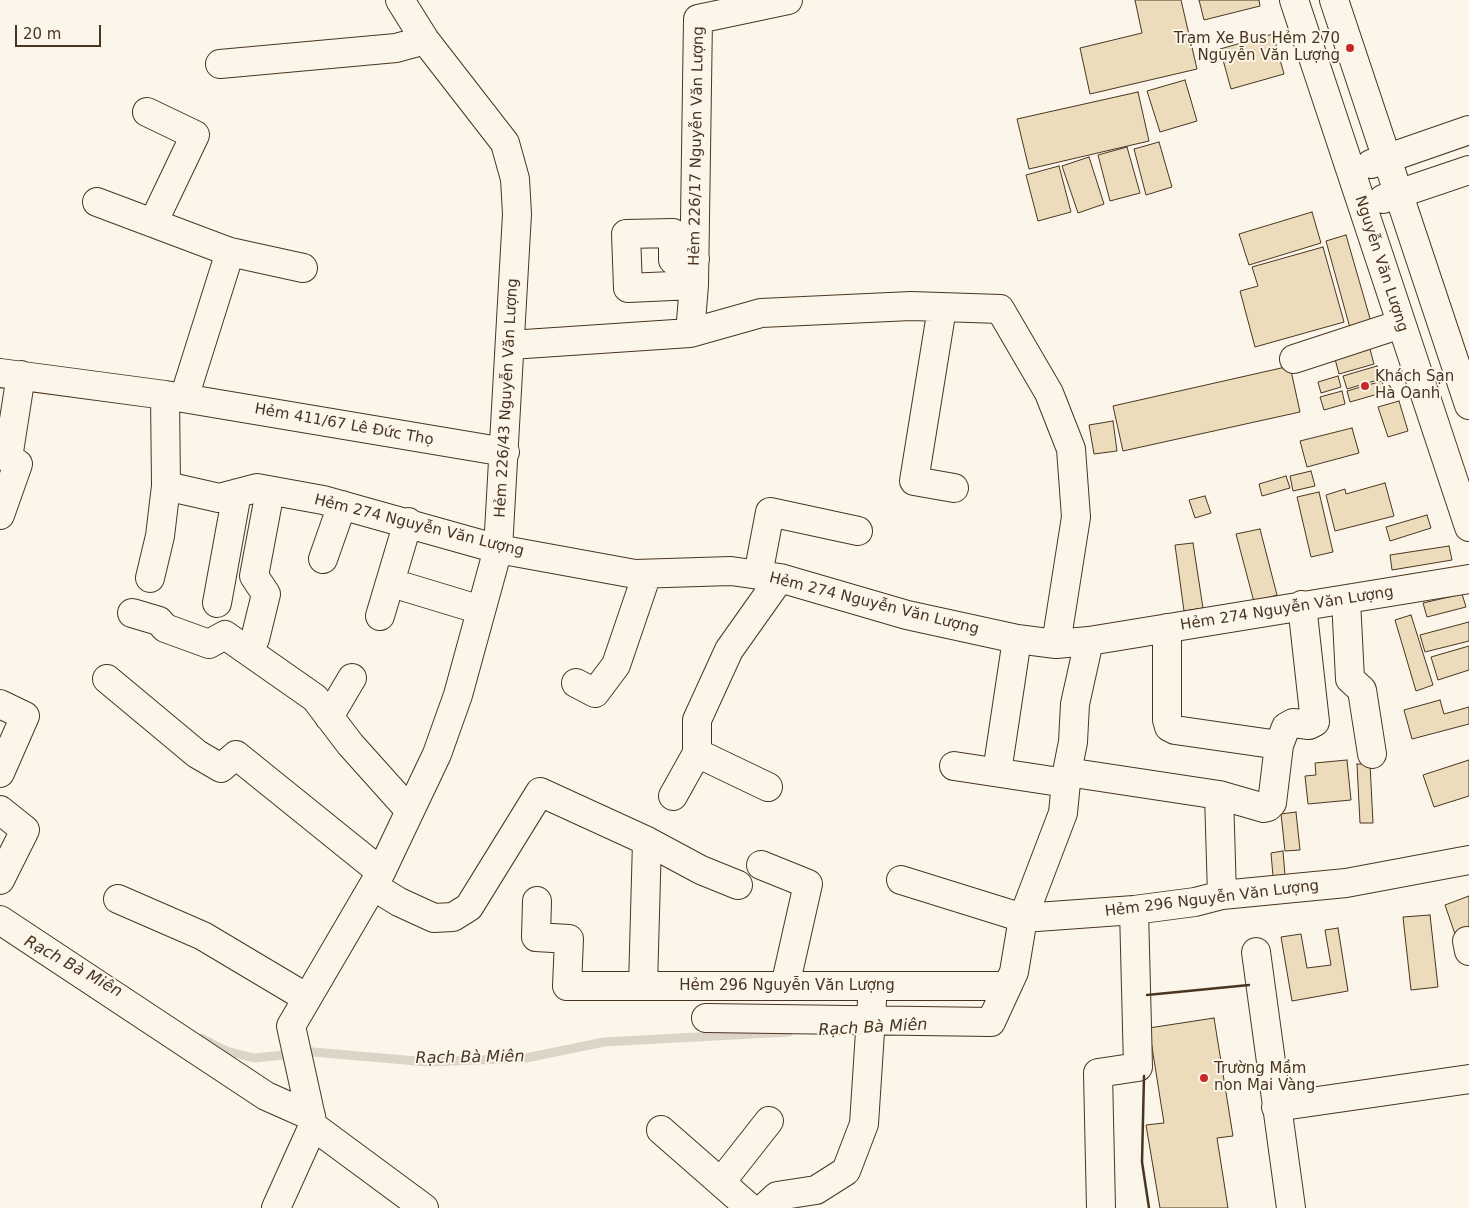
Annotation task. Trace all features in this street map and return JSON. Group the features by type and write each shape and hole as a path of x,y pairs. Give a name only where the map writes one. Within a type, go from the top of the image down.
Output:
{"street":[{"name":"Hẻm 226/43 Nguyễn Văn Lượng","path":"311,1114 291,1026 377,879 437,754 458,695 498,549 518,197 511,159 504,143 425,40 400,0"},
{"name":"Hẻm 226/17 Nguyễn Văn Lượng","path":"690,333 695,259 698,19 788,0"},
{"name":"Nguyễn Văn Lượng","path":"1294,0 1469,527"},
{"path":"1334,0 1469,405"},
{"path":"220,64 396,48 425,40"},
{"path":"147,112 195,135 153,223"},
{"path":"1350,171 1469,130"},
{"path":"1362,206 1469,170"},
{"path":"97,202 230,252 303,268"},
{"path":"694,286 628,288 626,234 673,233 673,260 695,259"},
{"path":"150,578 160,536 175,396 230,252"},
{"path":"510,345 690,333 761,313 911,306 1000,309 1049,393 1071,449 1076,517 1056,644"},
{"path":"942,308 914,481 954,488"},
{"path":"1294,359 1401,324"},
{"path":"0,515 18,464 8,458 10,374"},
{"name":"Hẻm 411/67 Lê Đức Thọ","path":"10,374 175,396 505,452"},
{"name":"Hẻm 274 Nguyễn Văn Lượng","path":"166,486 219,498 257,488 342,505 408,522 498,549 635,574 731,571 769,576 907,615 1017,639 1056,644 1089,641 1469,579"},
{"path":"254,639 266,594 254,576 270,491"},
{"path":"217,603 237,493"},
{"path":"323,559 342,505"},
{"path":"673,796 697,753 697,720 706,698 729,650 769,576 770,512 858,531"},
{"path":"380,616 408,522"},
{"path":"576,683 595,693 616,665 647,574"},
{"path":"405,587 481,610"},
{"path":"1346,600 1350,679 1362,690 1372,754"},
{"path":"954,766 1219,795 1264,808 1272,803 1279,745 1286,726 1289,724 1309,725 1314,722 1302,605"},
{"path":"132,613 159,621 165,628 209,644 225,635 315,698 350,744 410,811"},
{"path":"1167,628 1167,720 1169,727 1175,730 1279,745"},
{"path":"997,772 1017,639"},
{"path":"706,1018 991,1022 1014,972 1023,918 1063,813 1066,778 1073,742 1074,704 1089,641"},
{"path":"329,718 352,678"},
{"path":"106,679 197,754 221,768 236,755 377,879 399,902 434,918 453,918 469,907 540,792 648,841 701,870 738,885"},
{"path":"0,704 25,716 0,772"},
{"path":"697,753 768,787"},
{"path":"1219,795 1222,895"},
{"path":"0,810 26,830 0,880"},
{"path":"643,986 648,841"},
{"name":"Hẻm 296 Nguyễn Văn Lượng","path":"1023,918 1134,910 1195,902 1222,895 1346,883 1469,860"},
{"path":"761,865 808,884 785,986"},
{"path":"901,880 1023,918"},
{"path":"118,898 203,936 307,998"},
{"name":"Hẻm 296 Nguyễn Văn Lượng","path":"537,901 536,937 569,939 567,986 1007,986"},
{"path":"1101,1208 1098,1073 1138,1067 1134,910"},
{"path":"0,920 266,1096 311,1114 424,1208"},
{"path":"1256,952 1291,1208"},
{"path":"764,1208 777,1196 816,1190 846,1172 864,1124 873,986"},
{"path":"1276,1108 1469,1079"},
{"path":"276,1208 311,1114"},
{"path":"721,1182 769,1121"},
{"path":"661,1130 750,1208"}],"building":[{"path":"1135,0 1181,0 1197,69 1090,94 1080,48 1142,33"},
{"path":"1199,0 1259,0 1260,6 1204,20"},
{"path":"1273,34 1284,74 1231,89 1220,49"},
{"path":"1185,80 1197,121 1160,132 1147,91"},
{"path":"1138,92 1149,141 1029,169 1017,119"},
{"path":"1159,142 1172,187 1146,195 1134,149"},
{"path":"1127,147 1140,193 1110,201 1098,155"},
{"path":"1089,157 1104,204 1078,213 1062,166"},
{"path":"1059,166 1071,212 1038,221 1026,175"},
{"path":"1312,212 1321,243 1249,265 1239,234"},
{"path":"1346,235 1371,322 1350,328 1326,241"},
{"path":"1323,247 1344,322 1255,347 1240,291 1258,286 1252,267"},
{"path":"1370,349 1374,364 1339,374 1335,359"},
{"path":"1290,366 1300,412 1123,451 1113,406"},
{"path":"1377,366 1381,379 1347,389 1343,376"},
{"path":"1338,376 1341,387 1321,393 1318,382"},
{"path":"1382,381 1385,392 1350,402 1347,391"},
{"path":"1342,391 1345,404 1324,410 1320,397"},
{"path":"1399,401 1408,431 1388,437 1378,407"},
{"path":"1113,421 1117,451 1094,454 1089,425"},
{"path":"1352,428 1359,453 1307,467 1300,441"},
{"path":"1311,471 1315,486 1293,491 1290,476"},
{"path":"1286,476 1290,488 1262,496 1259,484"},
{"path":"1385,483 1394,516 1335,531 1326,495 1345,489 1346,494"},
{"path":"1319,492 1333,552 1311,557 1297,497"},
{"path":"1205,496 1211,513 1195,518 1189,500"},
{"path":"1427,515 1431,528 1390,541 1386,527"},
{"path":"1260,529 1277,595 1254,602 1236,534"},
{"path":"1193,543 1203,608 1184,611 1175,545"},
{"path":"1449,546 1452,560 1392,570 1390,555"},
{"path":"1462,594 1466,607 1427,617 1423,603"},
{"path":"1411,615 1433,685 1416,691 1395,620"},
{"path":"1469,622 1469,641 1425,652 1420,635"},
{"path":"1469,646 1469,670 1438,680 1431,657"},
{"path":"1440,700 1444,714 1469,707 1469,724 1412,739 1404,710"},
{"path":"1347,760 1351,800 1308,804 1305,776 1316,775 1315,763"},
{"path":"1469,760 1469,796 1434,807 1423,775"},
{"path":"1357,764 1370,764 1373,823 1360,823"},
{"path":"1296,812 1300,850 1285,851 1281,814"},
{"path":"1283,851 1285,875 1273,876 1271,853"},
{"path":"1469,896 1469,936 1457,940 1445,905"},
{"path":"1430,915 1438,987 1411,990 1403,917"},
{"path":"1338,928 1348,991 1292,1001 1281,937 1301,934 1307,968 1331,965 1325,930"},
{"path":"1214,1018 1233,1136 1217,1138 1228,1208 1160,1208 1146,1125 1164,1123 1149,1028"}],"waterway":[{"name":"Rạch Bà Miên","path":"201,1038 226,1051 254,1058 313,1052 428,1062 526,1058 604,1042 789,1032"}],"wall":[{"path":"1147,995 1249,985"},
{"path":"1144,1076 1142,1162 1149,1208"}],"place":[{"name":"Trạm Xe Bus Hẻm 270 Nguyễn Văn Lượng","path":"1350,48"},
{"name":"Khách Sạn Hà Oanh","path":"1365,386"},
{"name":"Trường Mầm non Mai Vàng","path":"1204,1078"}]}
